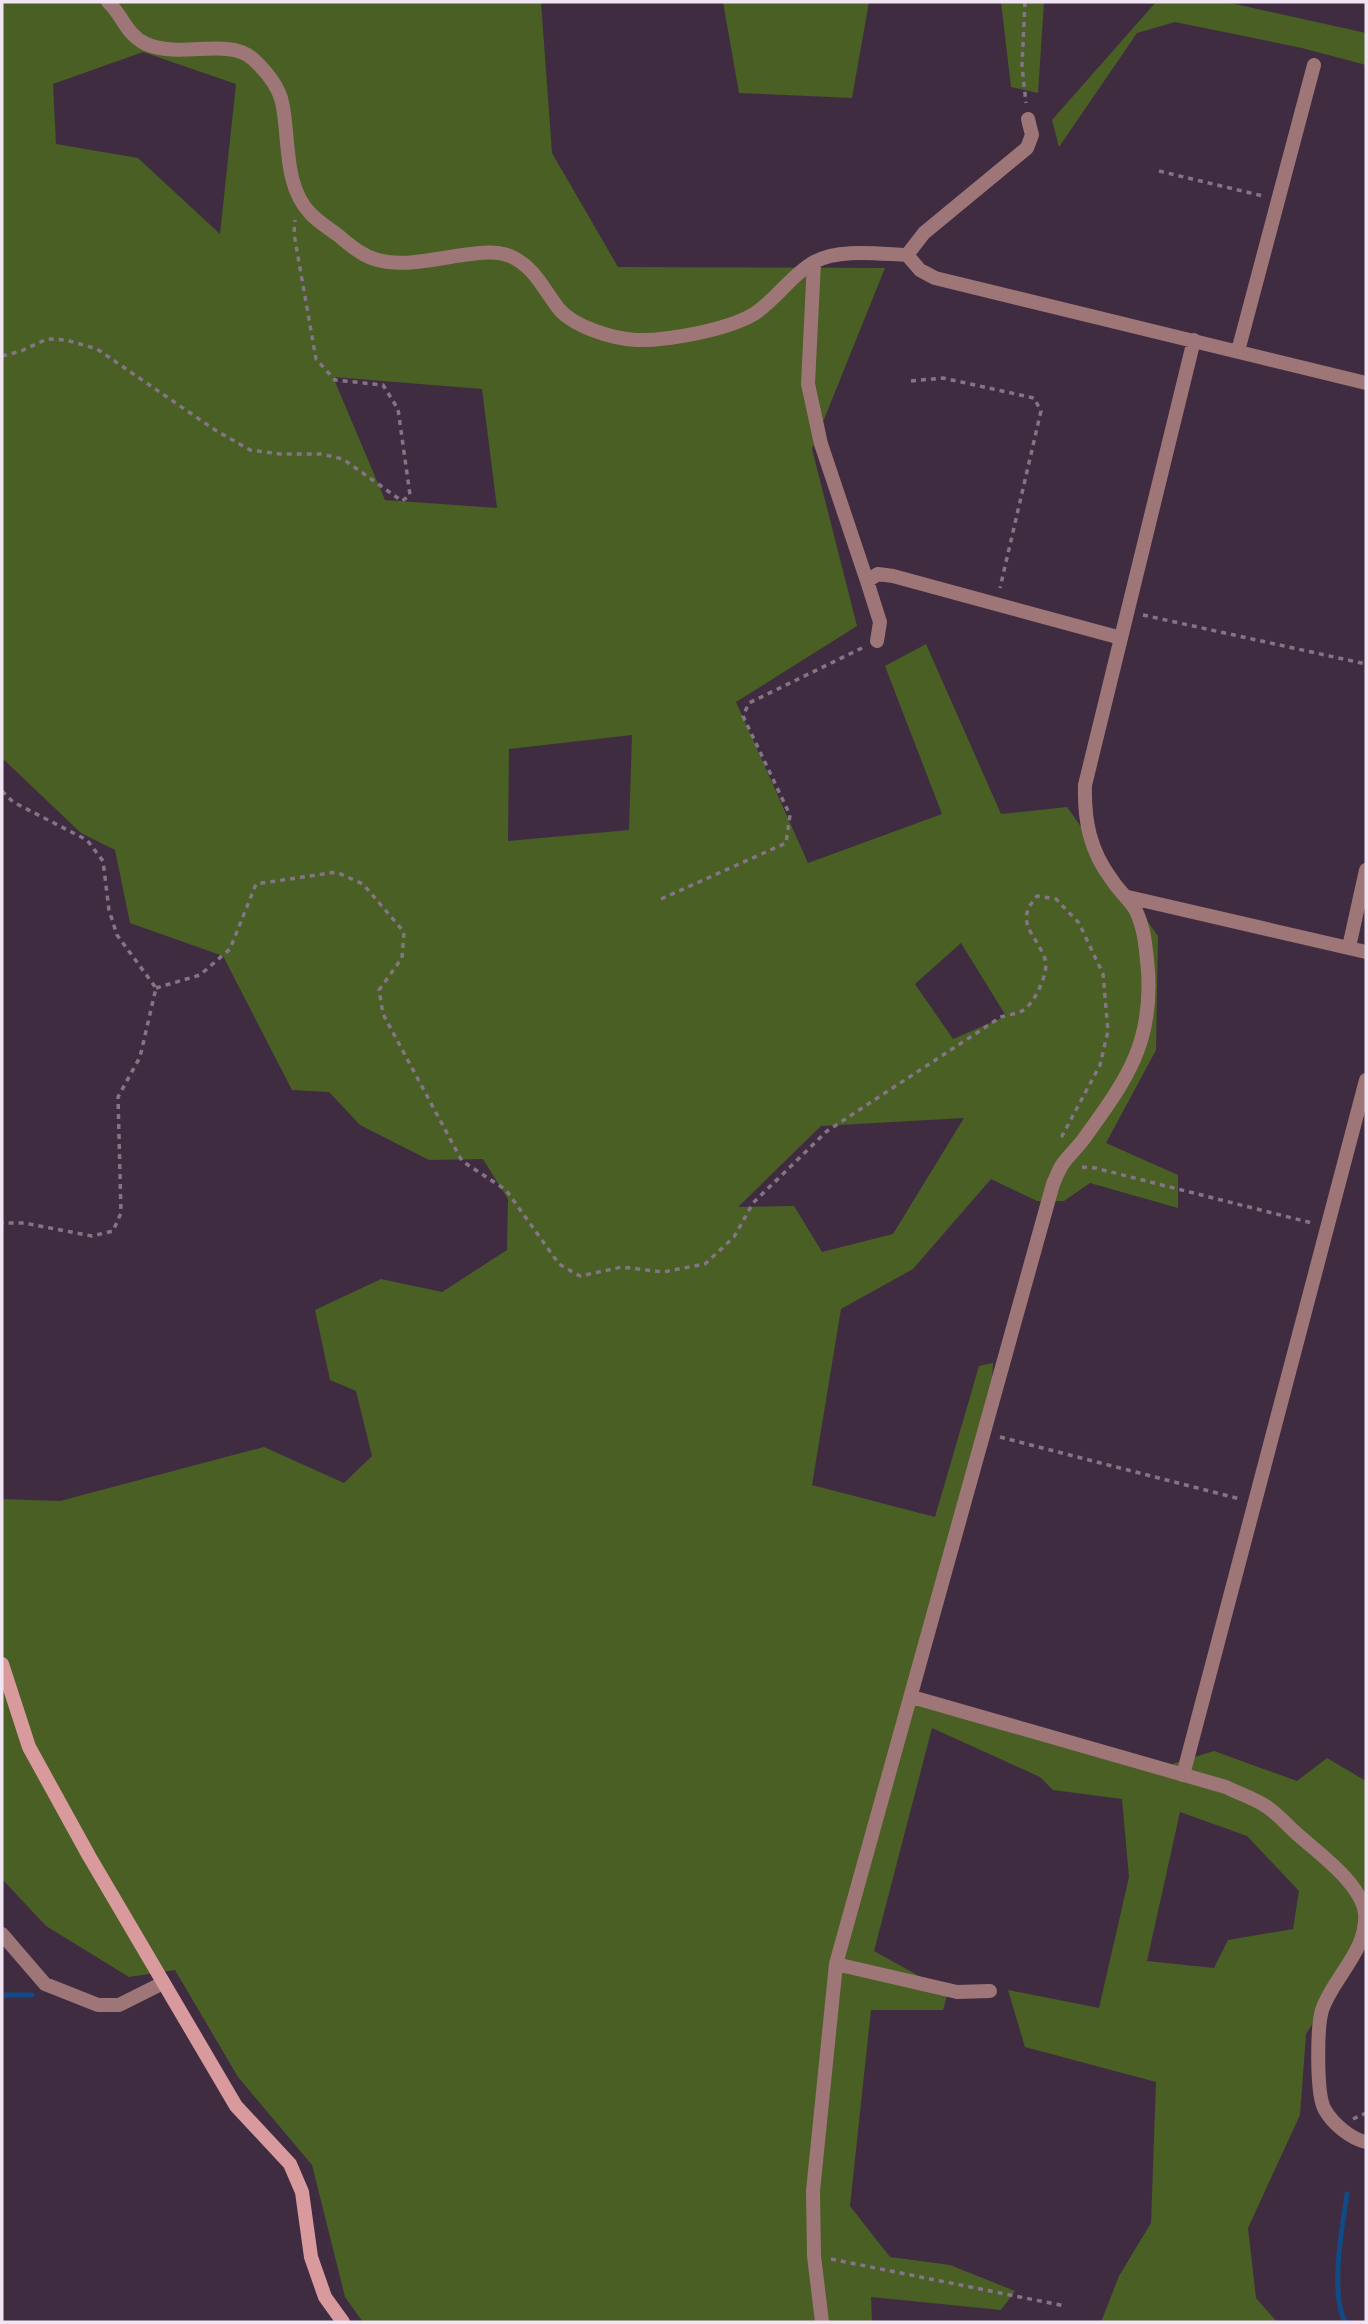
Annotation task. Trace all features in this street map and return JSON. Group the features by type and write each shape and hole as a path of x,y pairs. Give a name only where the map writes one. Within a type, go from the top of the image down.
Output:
{"street":[{"path":"108,2 124,26 144,43 165,50 223,48 251,57 272,80 281,101 297,192 310,213 362,254 385,262 408,262 485,252 509,255 530,268 562,312 591,330 636,340 705,333 754,314 814,262 846,253 907,255 920,270 935,278 1366,383"},
{"path":"1238,351 1314,65"},
{"path":"907,255 924,233 1027,148 1032,135 1028,119"},
{"path":"814,262 808,384 821,444 880,622 877,641"},
{"path":"822,2322 814,2256 813,2191 836,1964 1053,1184 1062,1165 1112,1099 1137,1056 1146,1027 1150,997 1146,946 1139,917 1128,897 1113,883 1095,854 1084,811 1085,785 1194,340"},
{"path":"867,581 878,574 893,576 1121,638"},
{"path":"1349,947 1366,870"},
{"path":"1128,897 1366,951"},
{"path":"1184,1775 1366,1080"},
{"path":"2,1664 29,1746 89,1856 236,2105 290,2164 302,2193 311,2257 325,2297 343,2322"},
{"path":"912,1697 1226,1787 1265,1805 1341,1874 1360,1896 1365,1913 1364,1932 1354,1957 1323,2008 1319,2026 1319,2083 1324,2109 1339,2127 1366,2143"},
{"path":"2,1934 45,1984 98,2005 119,2005 163,1983"},
{"path":"836,1964 957,1992 990,1991"}],"path":[{"path":"1025,2 1022,65 1028,119"},
{"path":"1159,170 1278,200"},
{"path":"2,356 21,352 47,339 66,340 97,349 215,430 250,450 280,454 321,454 343,459 402,501 410,495 398,410 383,385 335,380 316,359 295,234 297,192"},
{"path":"911,381 943,378 1034,398 1041,411 996,604"},
{"path":"1128,611 1366,664"},
{"path":"662,899 786,843 790,815 743,716 749,703 877,641"},
{"path":"2,791 13,802 87,840 103,861 109,910 117,935 156,988 140,1056 118,1097 121,1213 113,1231 92,1236 24,1223 2,1223"},
{"path":"156,988 200,975 230,949 256,884 336,872 363,884 404,932 402,958 379,990 383,1014 462,1161 506,1190 559,1264 580,1276 622,1267 663,1272 705,1264 734,1237 753,1203 827,1131 1001,1017 1025,1010 1042,984 1046,961 1026,925 1029,905 1037,896 1056,899 1079,923 1103,974 1108,1031 1100,1065 1052,1156 1062,1165 1095,1168 1328,1227"},
{"path":"984,1433 1255,1503"},
{"path":"814,2256 1065,2306"}],"green space":[{"path":"2,2 541,2 552,153 618,267 885,268 812,449 857,626 736,702 808,863 942,814 885,666 926,644 1001,814 1067,807 1158,936 1156,1050 1106,1143 1178,1175 1178,1208 1090,1183 1064,1201 1037,1201 991,1179 913,1269 841,1309 812,1485 935,1517 979,1366 993,1363 989,1436 907,1694 1156,1769 1214,1751 1297,1781 1327,1758 1366,1781 1366,1887 1358,1951 1306,2034 1300,2115 1248,2228 1256,2298 1277,2322 1101,2322 1119,2276 1151,2223 1156,2082 1025,2047 1008,1990 1099,2008 1129,1877 1122,1799 1053,1790 1040,1777 932,1728 874,1951 948,1992 943,2010 871,2010 850,2206 890,2257 950,2265 1015,2291 1001,2310 871,2297 872,2322 363,2322 345,2297 312,2165 238,2077 175,1970 129,1977 46,1926 2,1879 2,1499 60,1501 264,1447 344,1483 372,1456 356,1391 330,1380 315,1310 381,1279 442,1292 507,1250 508,1199 483,1159 429,1160 360,1125 329,1092 292,1090 223,956 130,923 115,850 81,833 2,758","holes":["143,52 236,84 220,234 138,158 56,144 53,84","333,377 482,389 497,508 385,500","632,735 629,830 508,841 509,749","961,943 1006,1016 953,1039 915,984","964,1118 893,1234 822,1252 794,1206 738,1207 821,1126","1180,1812 1247,1836 1299,1891 1293,1929 1228,1940 1214,1968 1147,1961"]},
{"path":"723,2 869,2 852,98 739,93"},
{"path":"1001,2 1044,2 1038,93 1011,87"},
{"path":"1156,2 1226,2 1366,33 1366,65 1302,48 1175,22 1137,33 1059,147 1052,120"}],"waterway":[{"path":"2,1995 32,1995"},
{"path":"1345,2322 1338,2294 1338,2277 1347,2194"}]}
